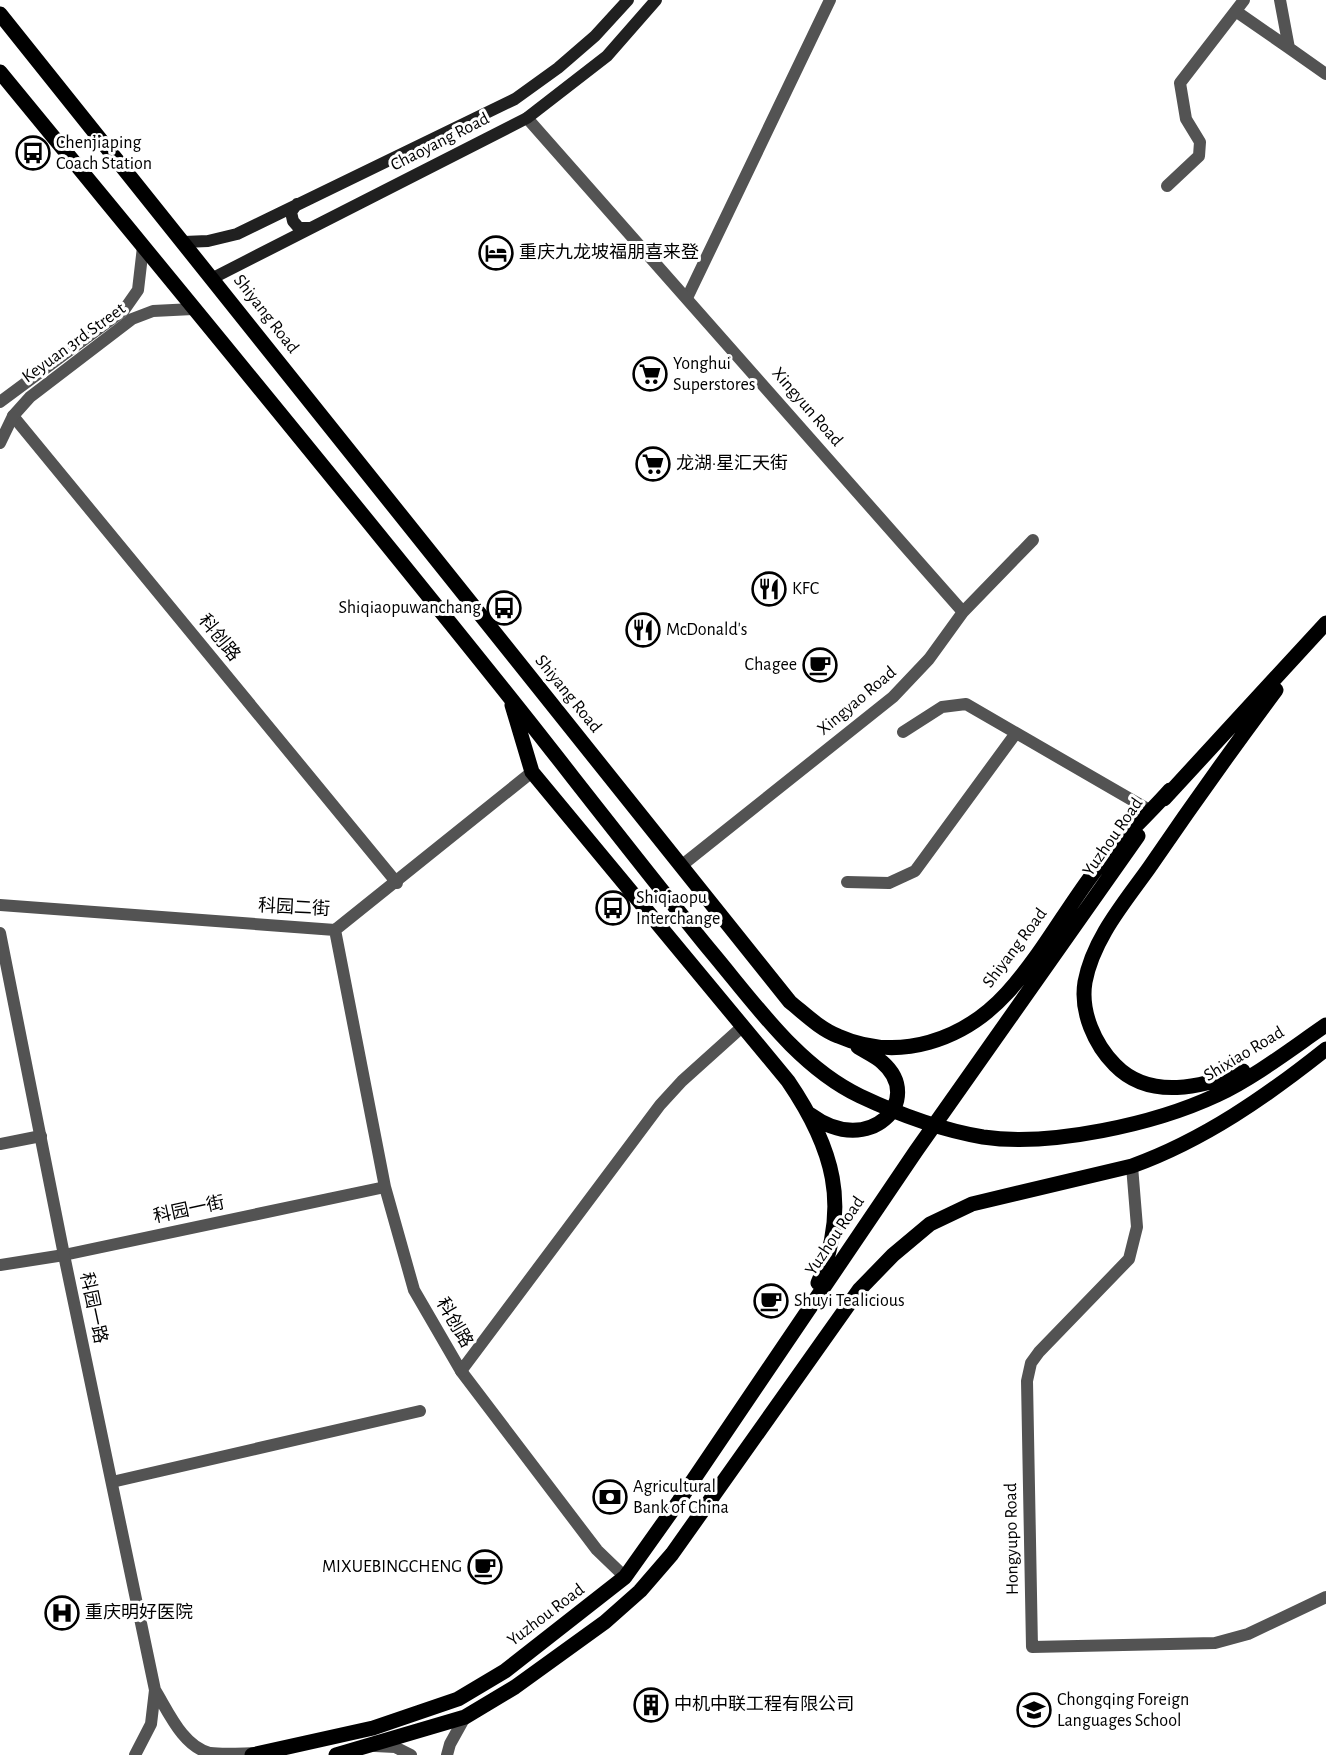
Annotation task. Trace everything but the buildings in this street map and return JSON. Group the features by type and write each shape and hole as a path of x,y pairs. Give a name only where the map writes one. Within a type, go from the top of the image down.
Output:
{"main road":[{"name":"Chaoyang Road","path":"184,242 208,241 237,234 515,99 558,68 595,36 628,0"},
{"name":"Chaoyang Road","path":"213,278 527,118 607,56 656,0"},
{"name":"Shiyang Road","path":"0,14 790,1002 836,1036 859,1044 887,1049 910,1047 935,1041 977,1022 1009,991 1099,866 1170,790"},
{"path":"0,72 510,698 532,772 788,1081 811,1115 825,1144 834,1178 836,1215 829,1258 802,1318"},
{"path":"298,203 291,212 292,221 299,228 309,228"},
{"path":"1284,1054 1217,1081 1190,1087 1162,1087 1139,1080 1119,1069 1101,1051 1086,1009 1085,985 1090,960 1114,917 1189,807 1322,628"},
{"name":"Yuzhou Road","path":"258,1754 373,1728 458,1699 505,1671 625,1577 686,1491 916,1151 1170,790 1322,628"},
{"name":"Shixiao Road","path":"510,698 765,1017 808,1060 856,1094 916,1119 983,1137 1043,1140 1110,1129 1161,1115 1217,1095 1326,1025"},
{"path":"811,1115 826,1126 861,1130 884,1122 895,1102 894,1080 882,1062 836,1036"},
{"path":"336,1755 374,1746 465,1717 515,1687 590,1634 640,1591 672,1554 859,1290 893,1255 930,1224 972,1204 1132,1166 1198,1137 1298,1071 1326,1049"}],"street":[{"path":"687,298 830,0"},
{"path":"1167,186 1198,156 1200,142 1186,119 1180,83 1244,0"},
{"path":"1280,0 1289,48"},
{"path":"1237,12 1326,74"},
{"name":"Xingyun Road","path":"527,118 963,612"},
{"name":"Keyuan 3rd Street","path":"0,402 124,310 138,290 143,247"},
{"name":"Keyuan 3rd Street","path":"0,443 13,416 30,397 132,319 153,311 193,309"},
{"name":"科创路","path":"13,416 397,883"},
{"name":"Xingyao Road","path":"681,866 893,697 929,659 963,612 1033,540"},
{"path":"903,732 942,707 966,704 1151,811"},
{"path":"847,882 889,883 915,871 1016,733"},
{"name":"科园二街","path":"0,905 335,930 397,883 532,772"},
{"name":"科创路","path":"335,930 386,1187 414,1290 461,1371 660,1105 682,1081 742,1027"},
{"name":"科园一路","path":"0,933 64,1255 155,1690"},
{"path":"0,1144 41,1136"},
{"name":"Hongyupo Road","path":"1132,1166 1137,1227 1129,1259 1039,1352 1031,1363 1027,1380 1032,1647 1215,1643 1248,1634 1326,1597"},
{"name":"科园一街","path":"0,1265 64,1255 386,1187"},
{"path":"461,1371 597,1550 625,1577"},
{"path":"111,1482 420,1411"},
{"path":"155,1690 181,1732 195,1746 209,1753 258,1754"},
{"path":"135,1755 151,1724 155,1690"},
{"path":"447,1755 450,1744 465,1717"},
{"path":"374,1746 395,1747 411,1755"}],"place":[{"name":"Chenjiaping Coach Station","path":"33,153"},
{"name":"重庆九龙坡福朋喜来登","path":"496,253"},
{"name":"Yonghui Superstores","path":"650,374"},
{"name":"龙湖·星汇天街","path":"653,464"},
{"name":"KFC","path":"769,589"},
{"name":"Shiqiaopuwanchang","path":"504,608"},
{"name":"McDonald's","path":"643,630"},
{"name":"Chagee","path":"820,665"},
{"name":"Shiqiaopu Interchange","path":"613,908"},
{"name":"Shuyi Tealicious","path":"771,1301"},
{"name":"Agricultural Bank of China","path":"610,1497"},
{"name":"MIXUEBINGCHENG","path":"485,1567"},
{"name":"重庆明好医院","path":"62,1613"},
{"name":"中机中联工程有限公司","path":"651,1705"},
{"name":"Chongqing Foreign Languages School","path":"1034,1710"}]}
